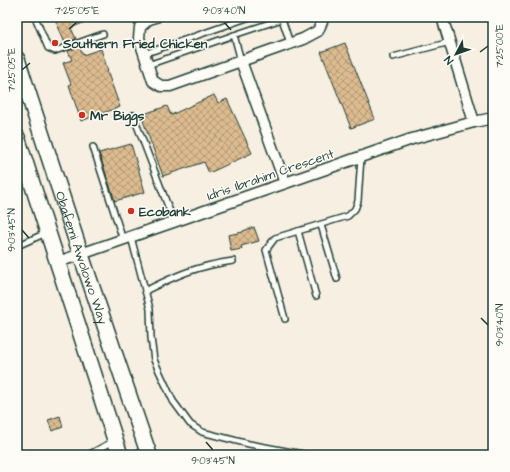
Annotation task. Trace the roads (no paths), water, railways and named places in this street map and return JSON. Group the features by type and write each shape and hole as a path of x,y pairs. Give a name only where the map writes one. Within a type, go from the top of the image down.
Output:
{"main road":[{"name":"Obafemi Awolowo Way","path":"17,59 81,255 149,455"},
{"name":"Obafemi Awolowo Way","path":"17,137 22,172 49,232 120,455"}],"street":[{"path":"151,18 140,27 139,38 154,81 162,86 170,86 303,38 318,31 324,17"},
{"path":"442,17 474,122"},
{"path":"241,61 285,183"},
{"name":"Idris Ibrahim Crescent","path":"58,262 412,139 493,118"}],"lane":[{"path":"35,17 48,48 51,50 55,51 103,34"},
{"path":"144,54 250,17"},
{"path":"148,65 281,18 290,43"},
{"path":"234,35 241,61"},
{"path":"393,57 450,42"},
{"path":"133,116 174,222"},
{"path":"93,147 145,291 150,308 151,338 154,360 173,401 190,424 202,432 236,441 308,455"},
{"path":"286,319 266,250 275,238 348,216 355,209 358,202 361,157"},
{"path":"321,225 337,279"},
{"path":"298,231 316,296"},
{"path":"17,245 49,232"},
{"path":"145,291 184,272 211,264 233,261"},
{"path":"88,455 115,440"}],"place":[{"name":"Southern Fried Chicken","path":"55,43"},
{"name":"Mr Biggs","path":"82,115"},
{"name":"Ecobank","path":"131,211"}]}
